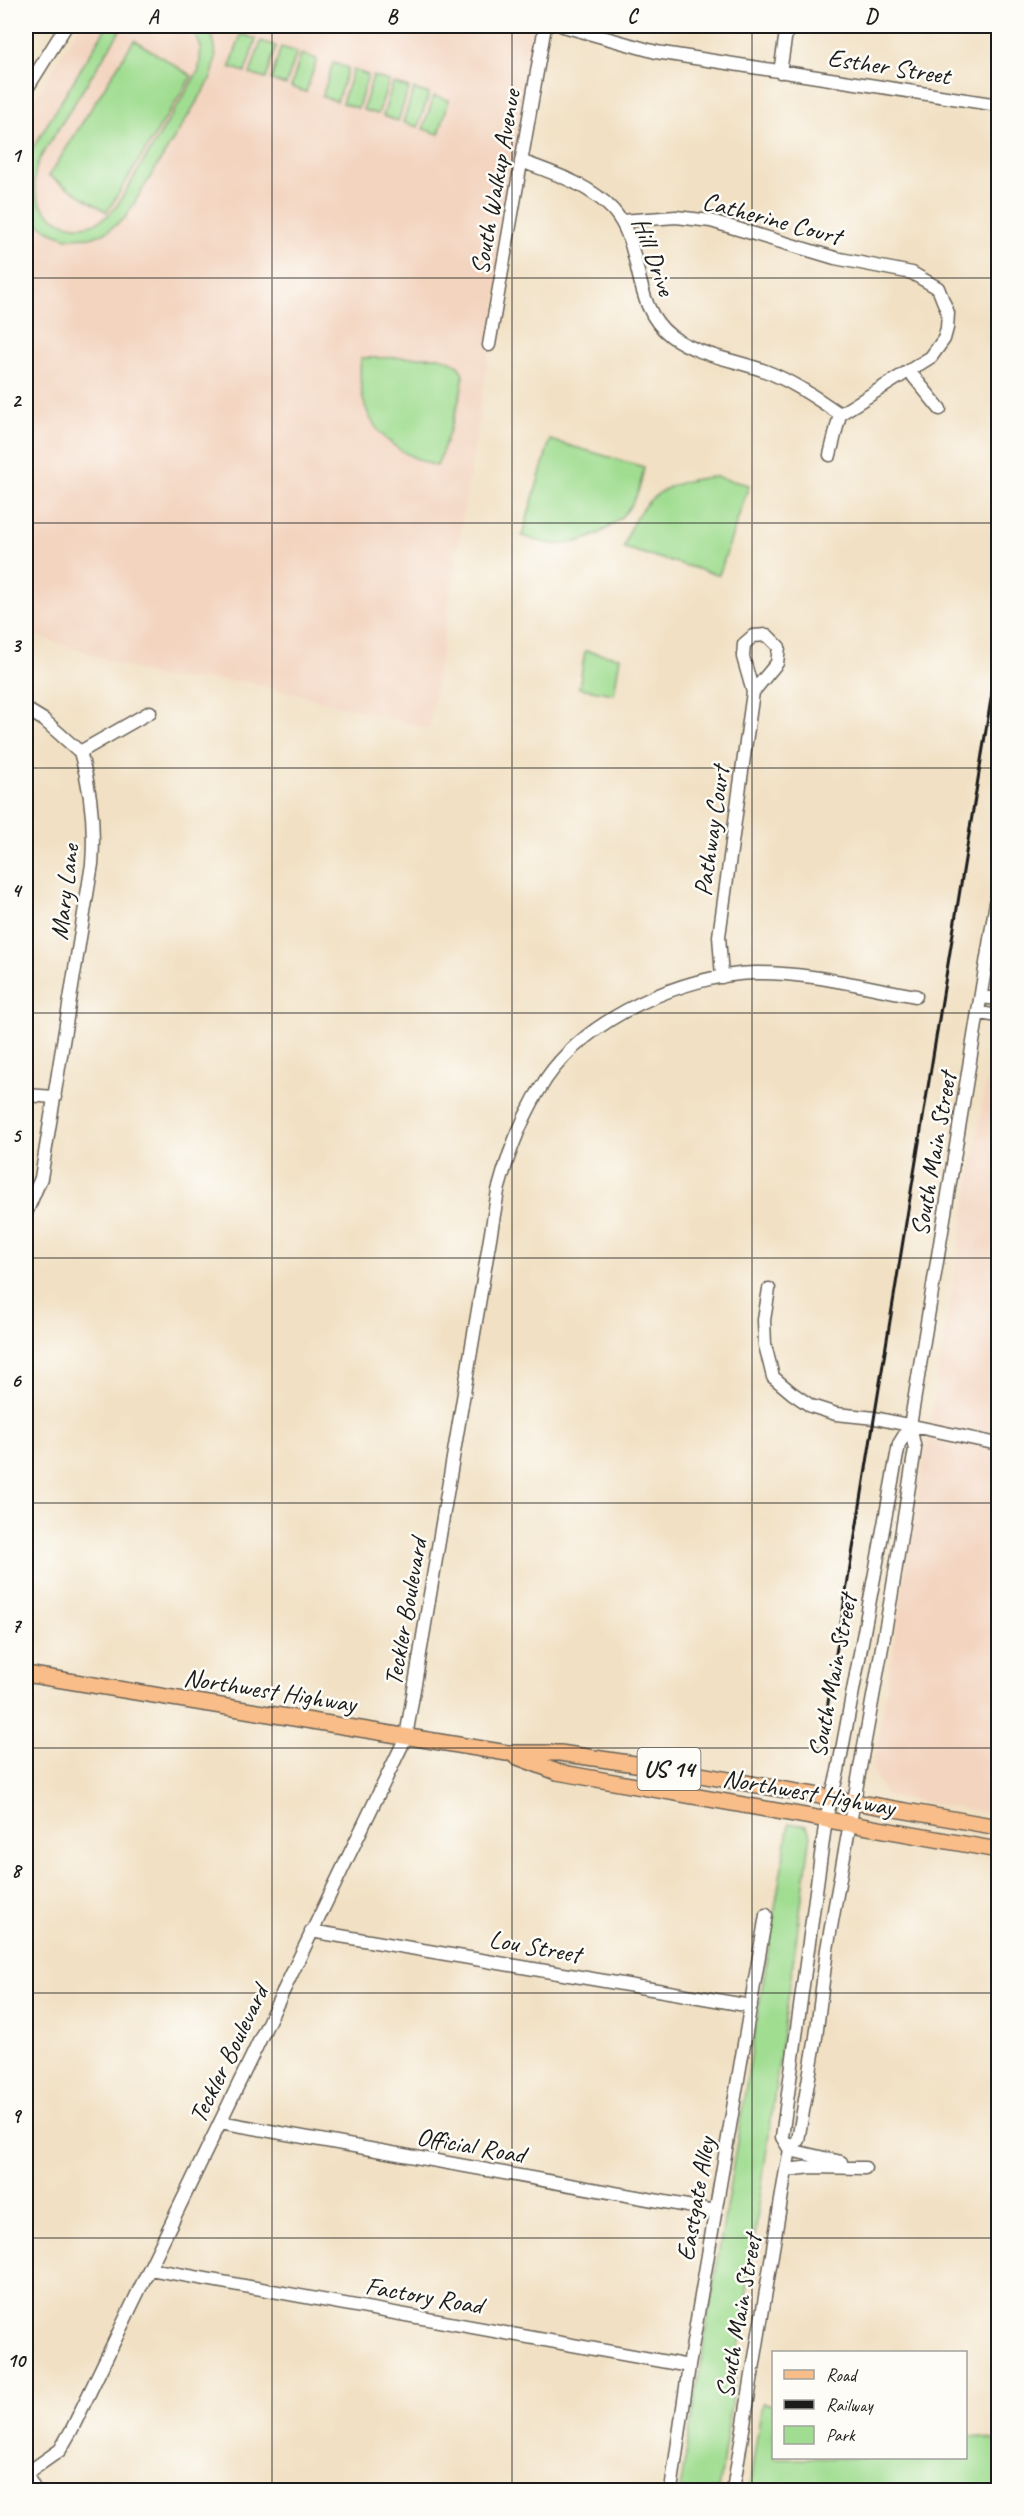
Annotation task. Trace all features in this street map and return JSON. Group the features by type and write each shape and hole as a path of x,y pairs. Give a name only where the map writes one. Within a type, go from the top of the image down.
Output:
{"main road":[{"name":"Northwest Highway","path":"26,1674 507,1753 560,1753 732,1779 999,1827"},
{"name":"Northwest Highway","path":"507,1753 557,1772 999,1850"}],"street":[{"path":"26,90 64,26"},
{"name":"South Walkup Avenue","path":"489,345 545,26"},
{"name":"Esther Street","path":"563,26 656,52 999,105"},
{"path":"780,72 787,26"},
{"name":"Hill Drive","path":"521,161 584,187 614,211 632,247 642,289 651,314 671,336 795,384 840,414"},
{"name":"Catherine Court","path":"621,221 676,217 711,221 835,258 912,273 938,288 948,313 947,328 939,349 931,357 840,414"},
{"path":"909,371 940,409"},
{"path":"830,455 840,414"},
{"name":"Pathway Court","path":"722,977 719,936 753,692"},
{"path":"26,709 44,720 80,752 150,712"},
{"name":"Mary Lane","path":"26,1213 41,1179 92,864 94,832 92,809 80,752"},
{"name":"South Main Street","path":"790,2150 782,2137 826,1819 838,1771 899,1444 910,1426 999,890"},
{"name":"Teckler Boulevard","path":"26,2474 60,2450 150,2270 406,1737 487,1248 498,1191 510,1148 526,1112 548,1077 575,1048 636,1004 673,989 722,977 755,973 816,978 916,996"},
{"path":"982,997 999,999"},
{"path":"980,1013 999,1016"},
{"path":"26,1095 55,1097"},
{"path":"769,1289 764,1320 765,1345 773,1377 792,1393 812,1406 836,1414 875,1418 999,1444"},
{"name":"South Main Street","path":"733,2490 786,2170 790,2150 798,2140 816,2037 827,1949 891,1598 915,1449 910,1426"},
{"name":"Eastgate Alley","path":"671,2490 689,2366 766,1915"},
{"name":"Lou Street","path":"311,1931 751,2006"},
{"name":"Official Road","path":"220,2122 715,2211"},
{"path":"786,2170 812,2167 865,2168 790,2150"},
{"name":"Factory Road","path":"150,2270 689,2366"},
{"path":"26,2474 35,2490"}],"shaded area":[{"path":"79,26 534,26 488,362 429,729 243,681 161,678 26,632 26,114"},
{"path":"998,1009 998,1814 885,1795 873,1771"}],"green space":[{"path":"107,26 123,26 40,158 34,177 36,195 44,209 57,220 72,225 88,225 104,218 118,204 199,70 201,47 191,26 207,26 211,33 216,54 214,68 209,82 125,218 106,232 94,237 67,238 47,230 32,218 26,205 26,159"},
{"path":"241,34 256,39 245,72 230,67"},
{"path":"134,40 192,76 107,212 49,176"},
{"path":"261,41 276,46 266,79 250,74"},
{"path":"281,47 297,52 286,85 271,80"},
{"path":"301,54 317,59 306,92 291,87"},
{"path":"333,63 348,68 337,101 322,97"},
{"path":"353,70 368,75 358,108 342,103"},
{"path":"373,76 389,81 378,114 363,110"},
{"path":"393,83 409,88 398,121 383,116"},
{"path":"414,89 429,94 418,127 403,122"},
{"path":"434,96 449,100 439,134 423,129"},
{"path":"439,357 458,366 463,379 454,418 437,466 401,451 376,428 368,413 360,379 361,358"},
{"path":"550,440 644,467 640,488 632,504 607,529 586,539 557,544 522,536"},
{"path":"717,477 749,485 719,575 624,548 637,516 657,494 684,482"},
{"path":"585,651 620,657 614,694 579,688"},
{"path":"789,1823 806,1826 811,1834 719,2490 680,2490"},
{"path":"762,2403 772,2405 772,2459 967,2459 967,2435 998,2441 998,2490 749,2490"}],"railway":[{"path":"826,1715 998,656"}]}
